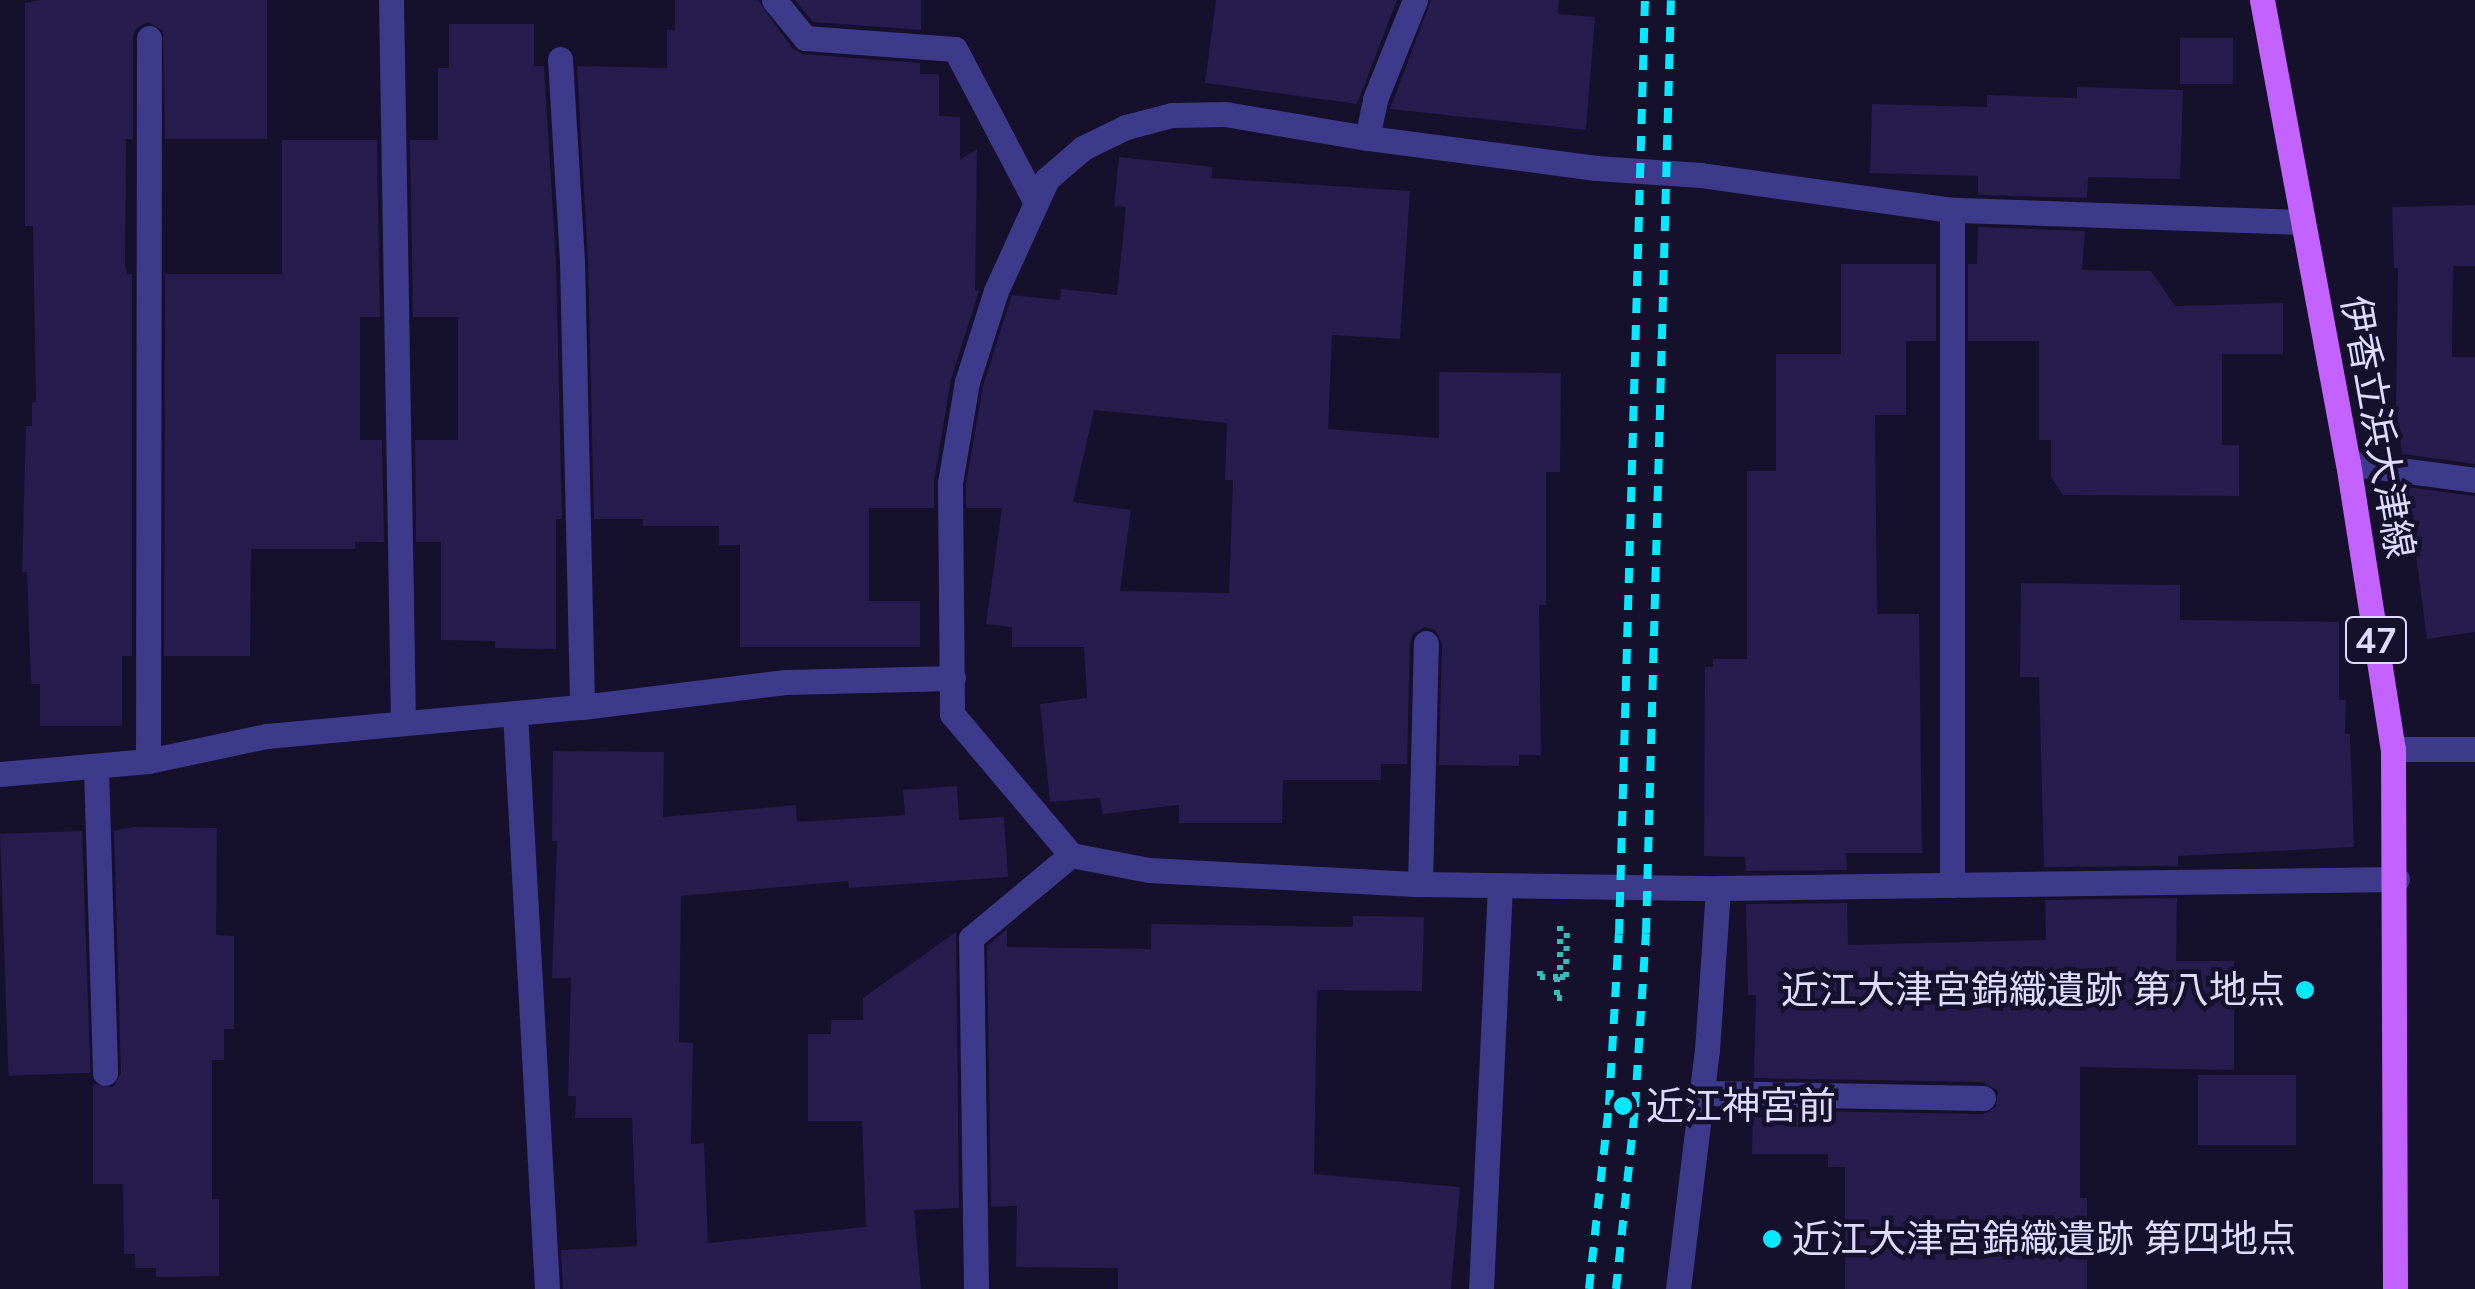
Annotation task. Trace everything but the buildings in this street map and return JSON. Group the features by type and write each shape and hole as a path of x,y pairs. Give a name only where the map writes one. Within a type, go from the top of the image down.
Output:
{"main road":[{"name":"伊香立浜大津線","path":"2262,0 2348,463 2393,749 2397,879 2395,1289"}],"street":[{"path":"391,0 403,721"},
{"path":"774,0 805,38 955,49 1035,201"},
{"path":"1367,138 1375,99 1415,0"},
{"path":"148,761 149,38"},
{"path":"560,58 572,260 582,707"},
{"path":"2303,222 1952,210 1701,176 1596,168 1367,138 1225,114 1172,115 1126,126 1083,148 1047,179 996,291 967,382 950,483 952,714 1071,855 1150,870 1420,884 1718,888 2397,879"},
{"path":"1952,210 1952,885"},
{"path":"2348,463 2475,480"},
{"path":"1420,884 1426,643"},
{"path":"0,774 148,761 267,736 582,707 785,682 952,678"},
{"path":"515,712 546,1289"},
{"path":"2393,749 2475,749"},
{"path":"96,768 105,1072"},
{"path":"976,1289 972,938 1071,855"},
{"path":"1481,1289 1500,885"},
{"path":"1678,1289 1702,1093 1718,888"},
{"path":"1702,1093 1983,1098"}],"path":[{"path":"1560,885 1556,998 1570,998"},
{"path":"1540,967 1540,977 1566,977 1567,916"}],"railway":[{"path":"1589,1289 1609,1105 1619,934 1645,0"},
{"path":"1616,1289 1635,1107 1646,933 1671,0"}],"place":[{"name":"近江大津宮錦織遺跡 第八地点","path":"2305,990"},
{"name":"近江神宮前","path":"1623,1106"},
{"name":"近江大津宮錦織遺跡 第四地点","path":"1772,1239"}]}
